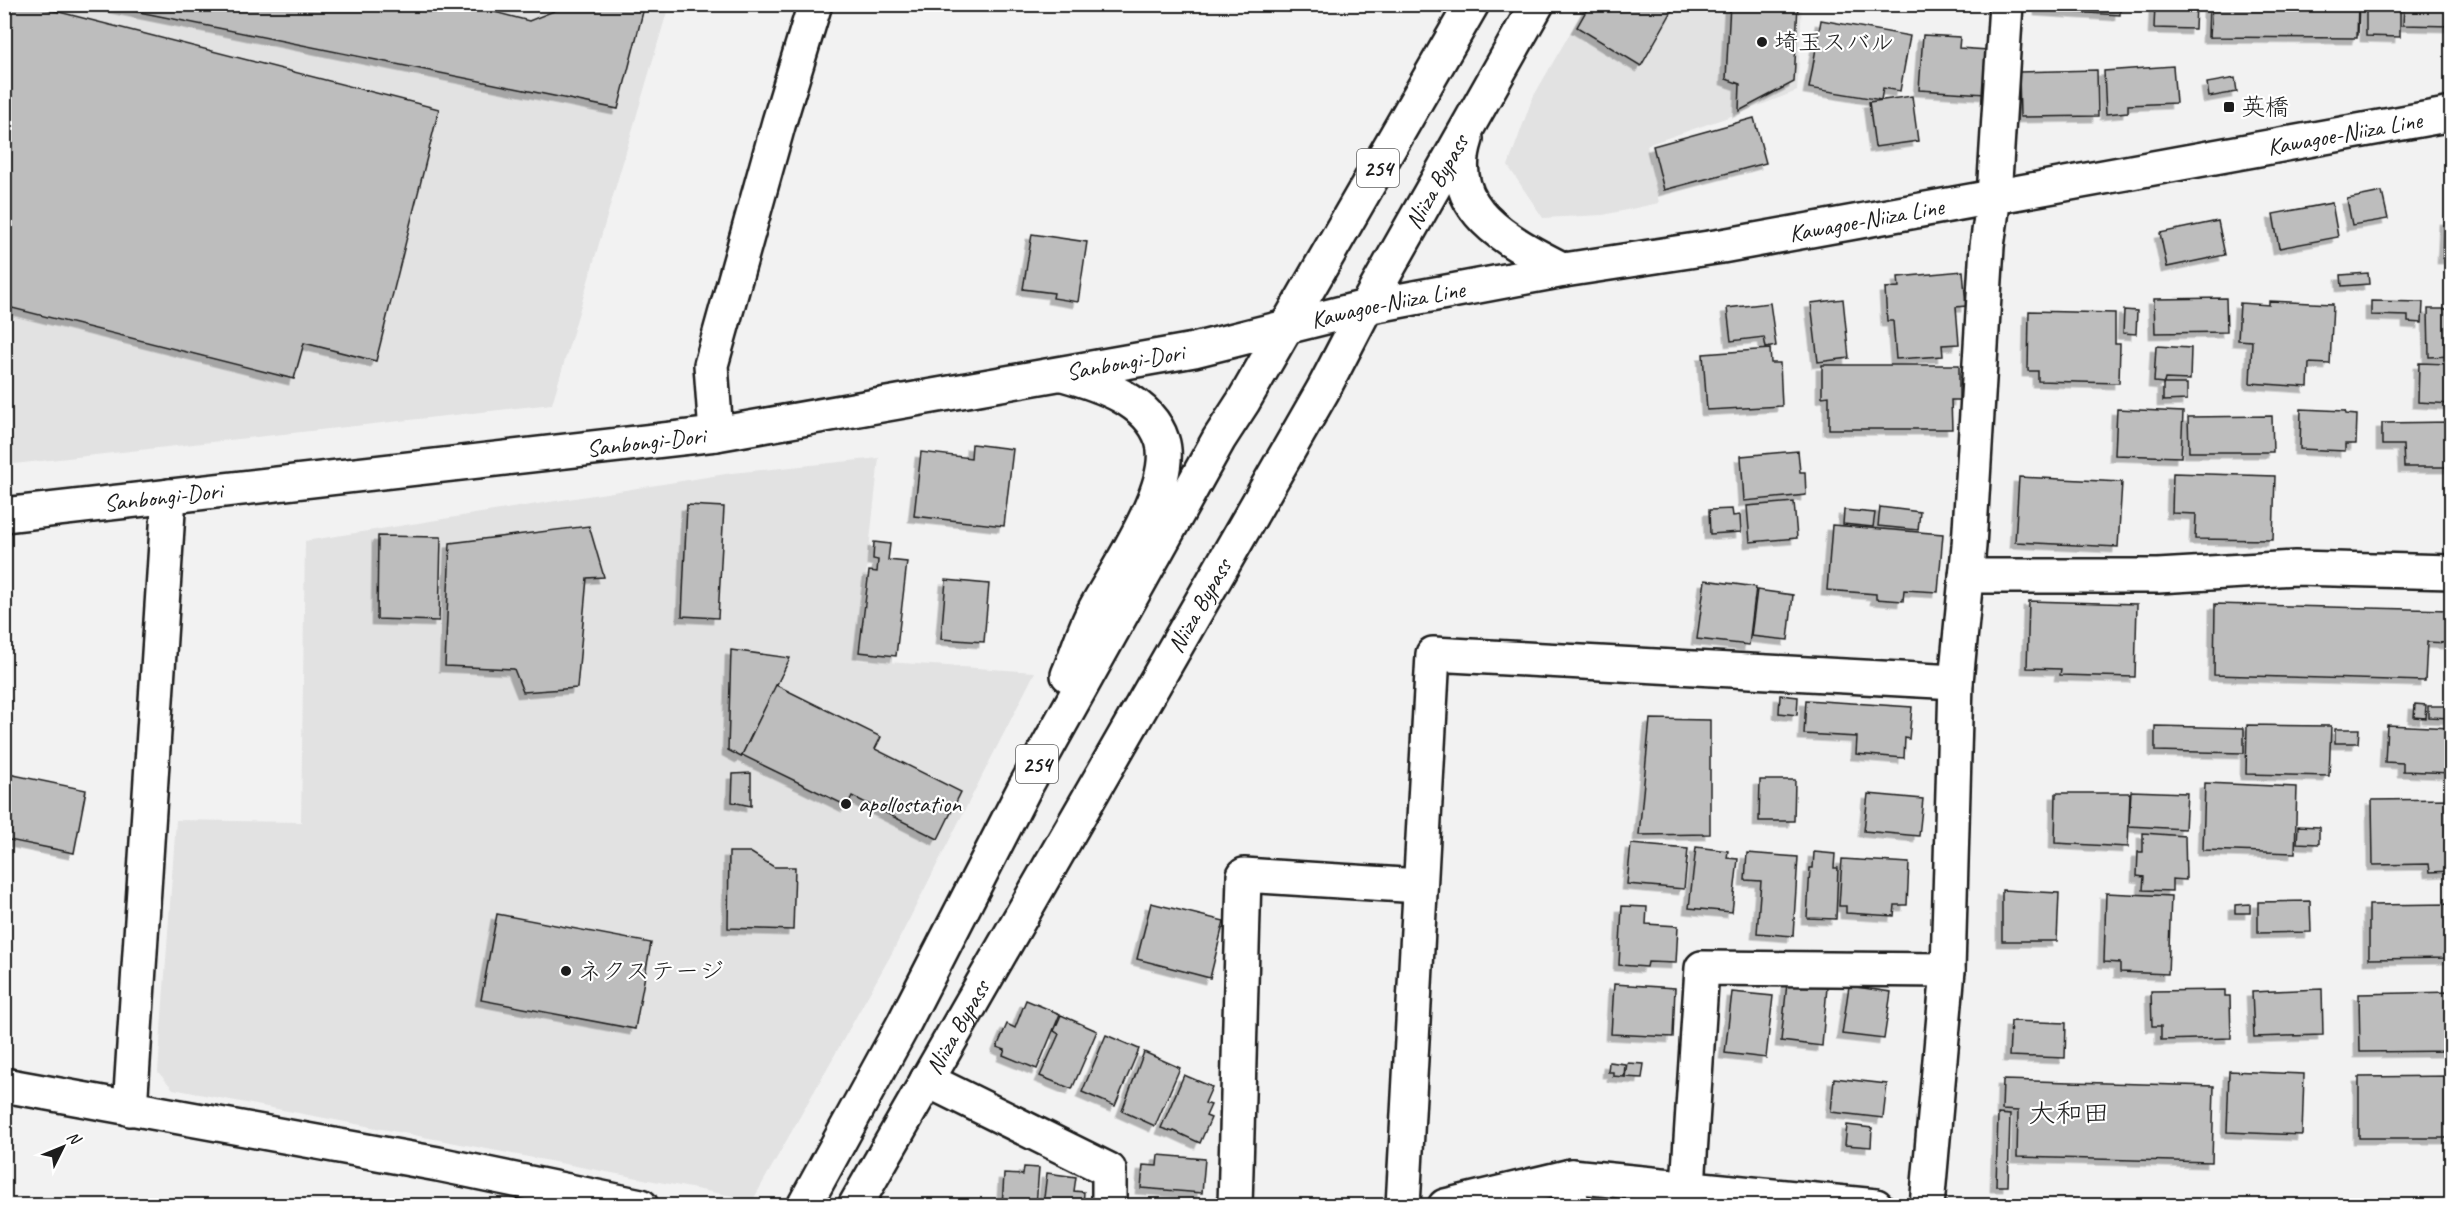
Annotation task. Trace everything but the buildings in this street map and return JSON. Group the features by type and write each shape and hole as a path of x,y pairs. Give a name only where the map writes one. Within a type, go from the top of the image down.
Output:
{"main road":[{"path":"716,434 711,365 779,122 815,4"},
{"name":"Niiza Bypass","path":"804,1206 903,1025 1024,789 1283,330 1472,4"},
{"name":"Niiza Bypass","path":"855,1206 1323,390 1366,308 1537,4"},
{"path":"1927,1206 1948,970 1956,682 1966,576 1987,246 1994,196 2006,4"},
{"path":"1474,114 1461,156 1463,182 1475,210 1494,230 1564,270"},
{"name":"Kawagoe-Niiza Line","path":"1283,330 1366,308 1564,270 1722,246 2451,114"},
{"name":"Sanbongi-Dori","path":"4,515 716,434 1194,350 1283,330"},
{"path":"1024,789 1093,614 1144,521 1162,479 1165,462 1163,441 1146,415 1119,395 1093,382 1063,374"},
{"path":"130,1109 169,496"},
{"path":"1966,576 2158,576 2295,568 2451,572"},
{"path":"1403,1206 1433,654 1956,682"},
{"path":"1235,1206 1244,874 1420,886"},
{"path":"1688,1186 1702,968 1948,970"},
{"path":"927,1080 1109,1170 1109,1206"},
{"path":"4,1085 438,1164 641,1206"},
{"path":"1445,1206 1570,1191 1688,1186 1876,1206"}],"shaded area":[{"path":"4,5 669,5 552,404 5,465"},
{"path":"1586,5 1802,5 1797,91 1647,145 1659,203 1603,215 1543,218 1508,166 1532,99"},
{"path":"879,458 857,660 1035,672 892,953 753,1200 173,1089 158,1072 176,820 301,822 305,541 732,473"}],"place":[{"name":"埼玉スバル","path":"1762,42"},
{"name":"英橋","path":"2229,107"},
{"name":"apollostation","path":"846,804"},
{"name":"ネクステージ","path":"566,971"}],"district":[{"name":"大和田","path":"2069,1113"}]}
